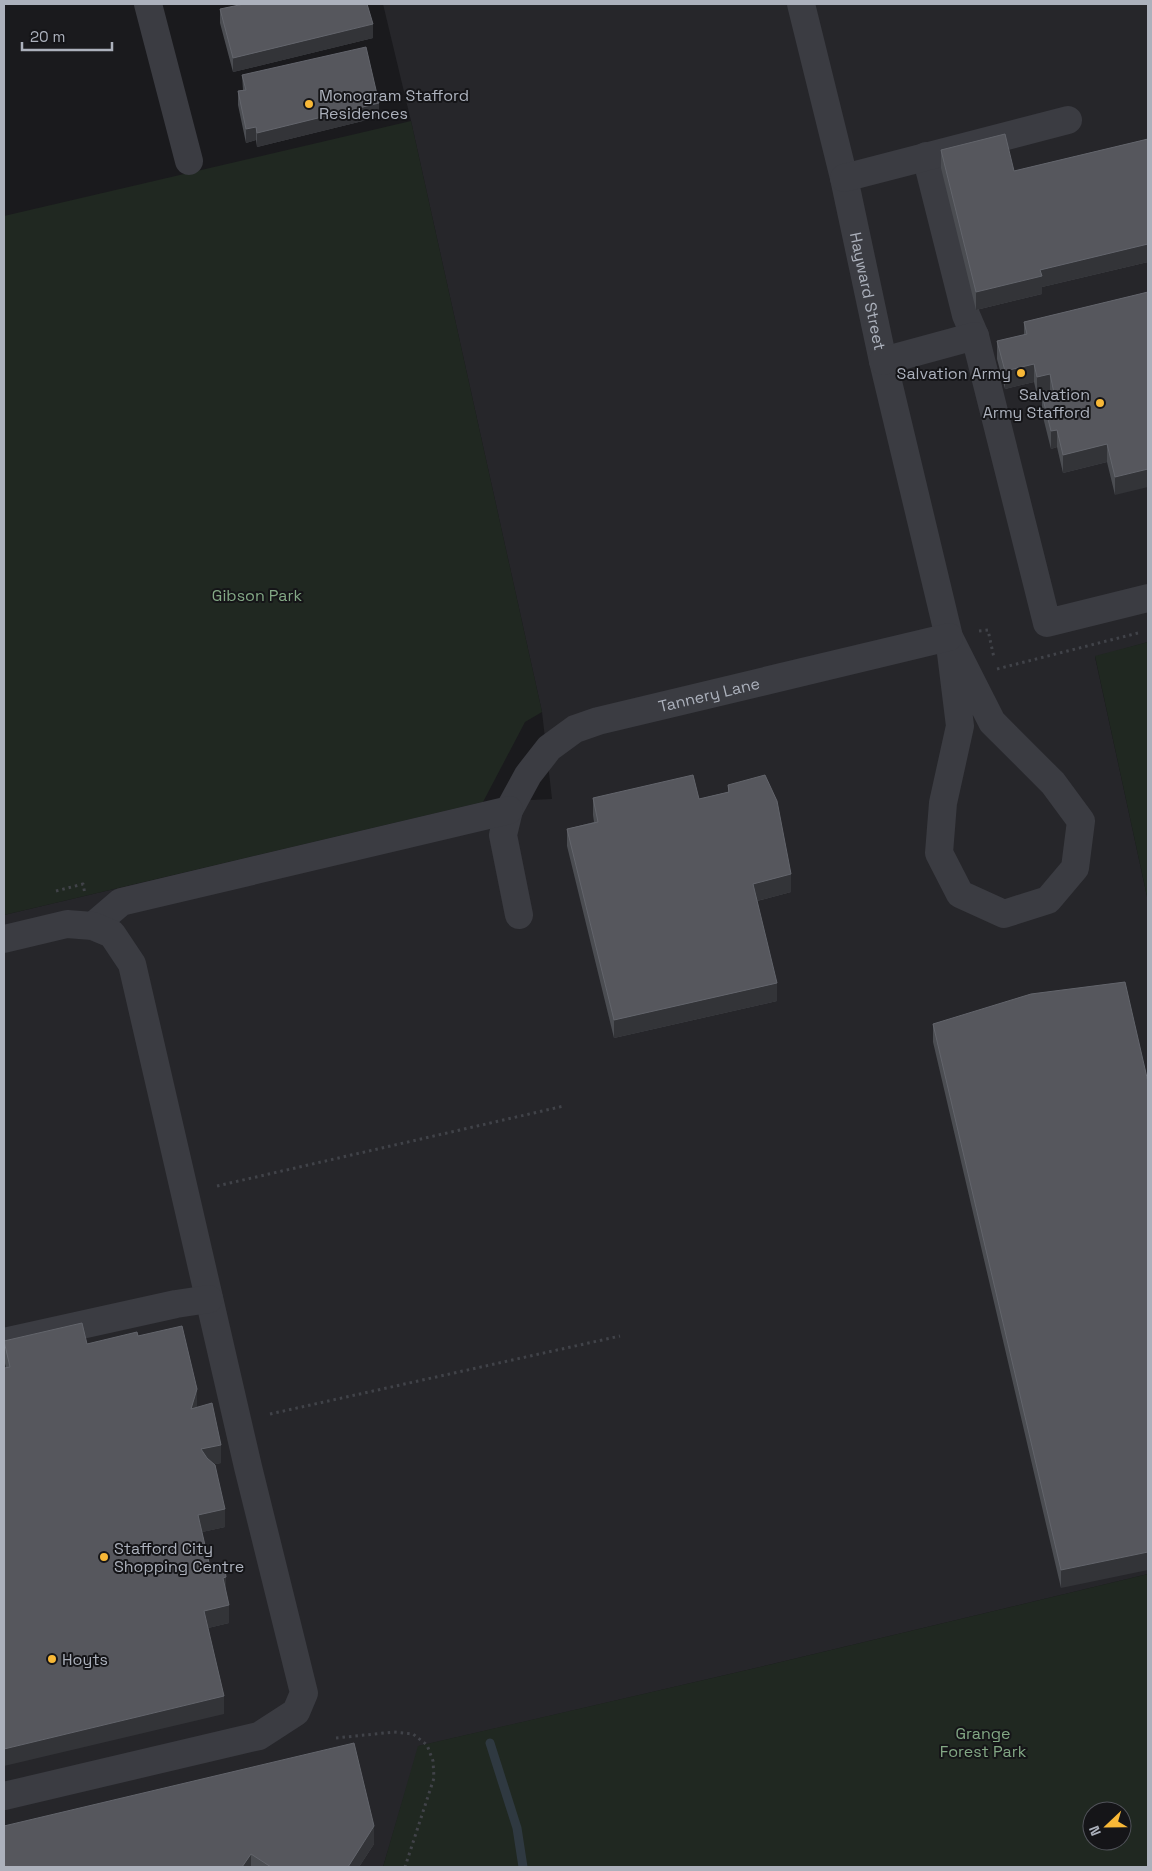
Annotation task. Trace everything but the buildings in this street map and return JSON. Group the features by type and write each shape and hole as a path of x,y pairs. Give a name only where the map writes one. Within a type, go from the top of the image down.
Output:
{"street":[{"path":"148,4 189,161"},
{"name":"Hayward Street","path":"801,4 844,178 884,361 949,637 960,726 943,802 939,854 960,894 1004,914 1048,900 1075,868 1081,821 1053,783 992,722 949,637"},
{"path":"844,178 1068,120"},
{"path":"926,156 966,315 975,336 1048,622 1148,598"},
{"path":"884,361 975,336"},
{"name":"Tannery Lane","path":"519,916 504,835 509,810 528,775 549,748 575,729 598,721 949,637"},
{"path":"93,926 121,902 509,810"},
{"path":"4,939 67,924 93,926 112,934 132,964 209,1299 304,1693 296,1712 259,1736 4,1796"},
{"path":"4,1342 176,1304 209,1299"}],"path":[{"path":"217,1186 564,1106"},
{"path":"270,1414 620,1336"},
{"path":"336,1738 394,1732 413,1734 427,1745 433,1761 434,1778 405,1867"}],"shaded area":[{"path":"383,4 1148,4 1148,642 1095,657 1148,901 1148,1574 419,1746 383,1867 4,1867 4,915 483,802 552,799 542,712 411,121"}],"green space":[{"name":"Gibson Park","path":"411,121 542,712 525,722 483,802 4,915 4,216"},
{"path":"1148,642 1148,901 1095,656"},
{"name":"Grange Forest Park","path":"1148,1574 1148,1867 383,1867 418,1746 760,1667"}],"waterway":[{"path":"490,1743 517,1828 523,1867"}],"place":[{"name":"Monogram Stafford Residences","path":"309,104"},
{"name":"Salvation Army","path":"1021,373"},
{"name":"Salvation Army Stafford","path":"1100,403"},
{"name":"Stafford City Shopping Centre","path":"104,1557"},
{"name":"Hoyts","path":"52,1659"}]}
